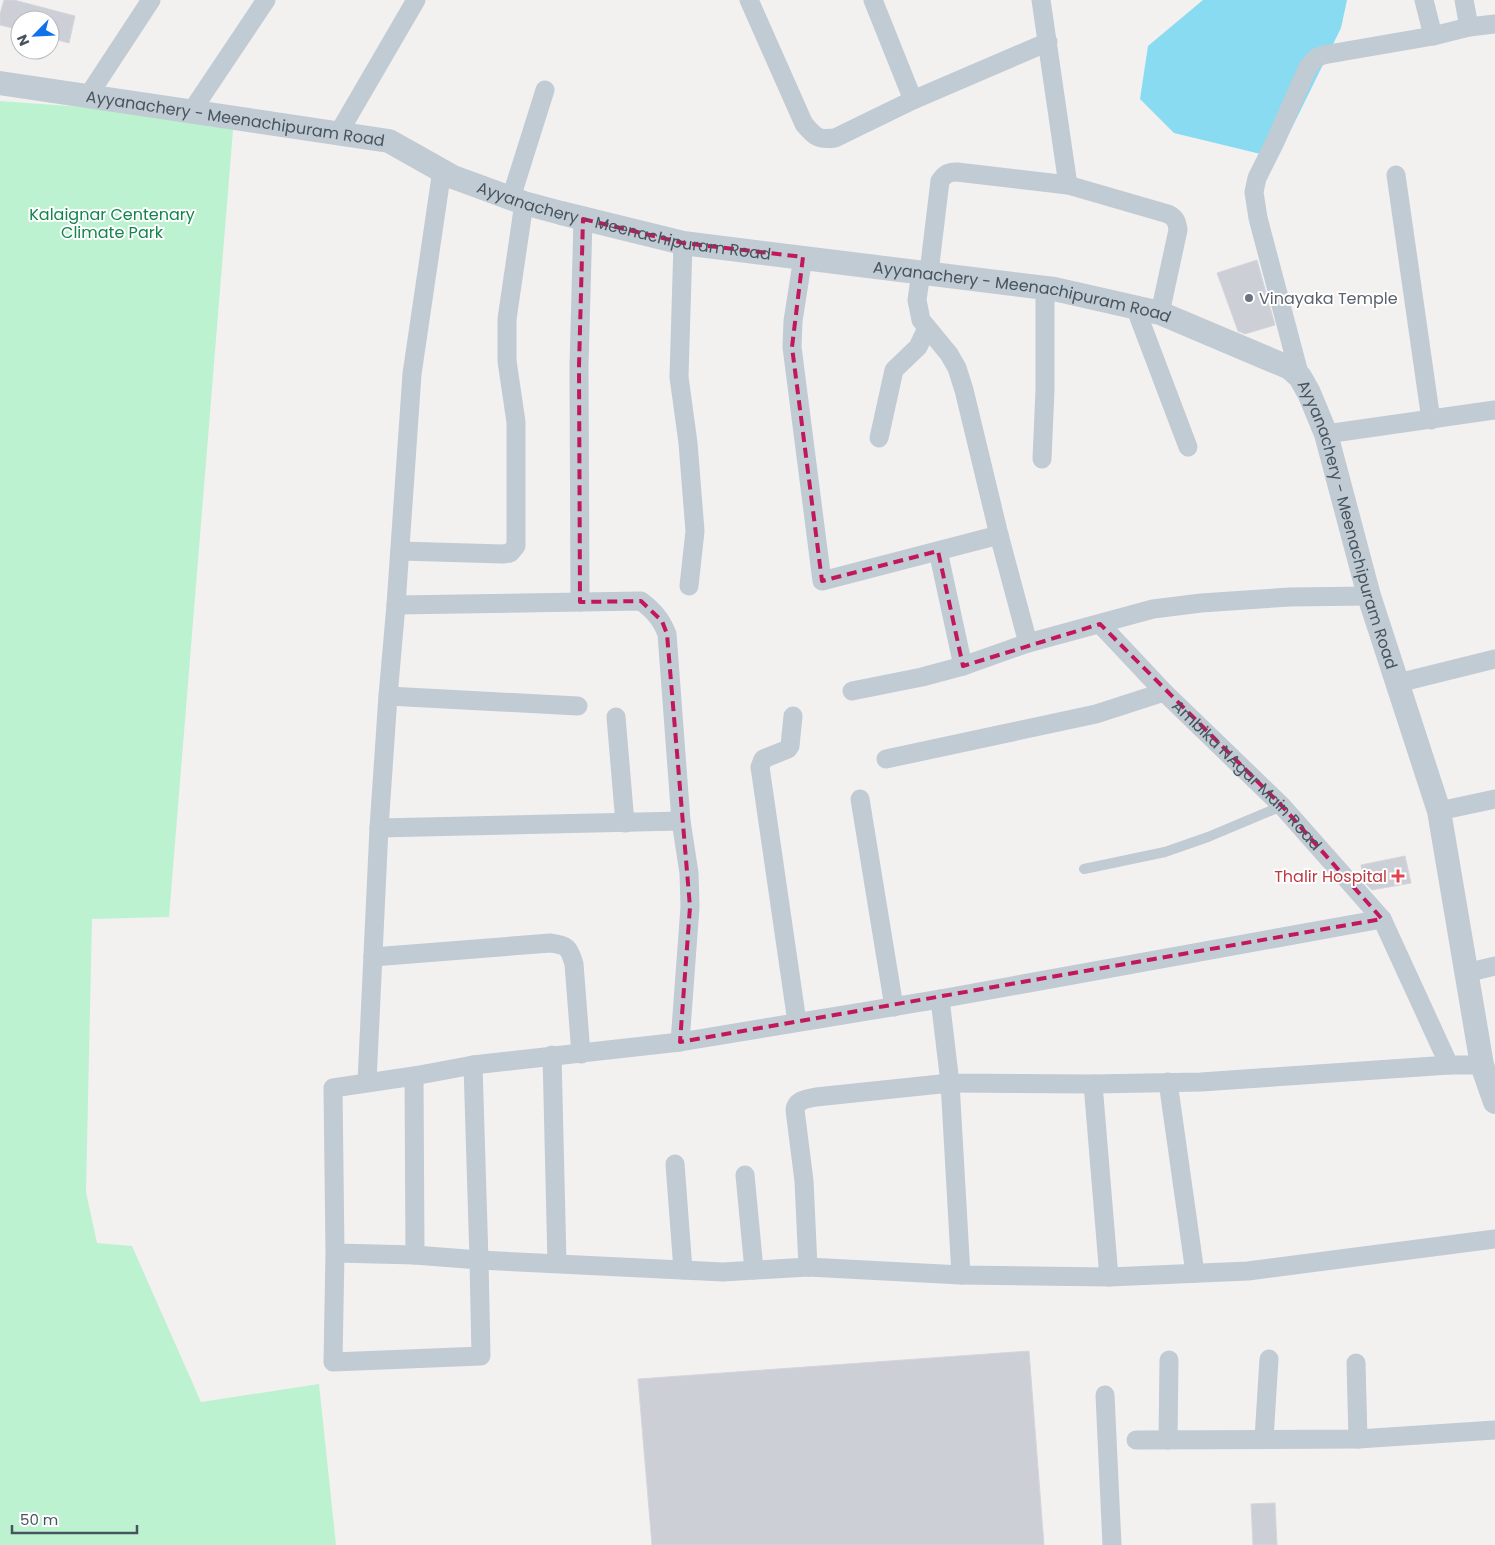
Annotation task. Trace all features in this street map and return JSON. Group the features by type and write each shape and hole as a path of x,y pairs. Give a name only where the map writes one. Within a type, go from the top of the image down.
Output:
{"street":[{"path":"88,96 151,0"},
{"path":"191,112 266,0"},
{"path":"338,134 416,0"},
{"path":"749,0 804,124 813,135 823,140 835,138 913,100 1048,42"},
{"path":"873,0 913,100"},
{"path":"1041,0 1068,185"},
{"path":"1424,0 1432,36"},
{"path":"1464,0 1469,27"},
{"path":"1300,377 1255,205 1254,192 1257,178 1308,67 1316,58 1323,55 1432,36 1469,27 1495,24"},
{"name":"Ayyanachery - Meenachipuram Road","path":"0,83 389,141 453,176 518,201 583,219 683,243 1045,288 1160,313 1290,368 1300,377 1309,393 1326,434 1369,596 1439,811 1482,1065 1494,1097"},
{"path":"400,551 503,554 510,553 516,546 516,422 507,361 507,318 518,201 545,90"},
{"path":"367,1082 379,828 412,374 442,170"},
{"path":"1028,643 957,368 949,354 926,328 918,311 918,300 925,272 940,181 944,175 950,172 957,172 1068,185 1174,217 1178,230 1160,313"},
{"path":"1396,175 1431,420"},
{"path":"580,602 579,366 583,219"},
{"path":"683,243 679,377 688,443 695,531 689,586"},
{"path":"803,257 793,321 792,347 822,581 999,535"},
{"path":"1042,459 1045,390 1045,288"},
{"path":"1135,307 1188,447"},
{"path":"879,438 894,370 918,347 926,328"},
{"path":"1326,434 1495,410"},
{"path":"938,551 963,666"},
{"path":"852,691 922,677 963,666 1028,643 1153,609 1201,603 1290,597 1369,596"},
{"path":"396,605 641,601 654,611 662,621 667,634 681,821 689,873 690,907 680,1042"},
{"name":"Ambika NAgar Main Road","path":"1100,624 1164,692 1282,806 1382,919 1449,1065"},
{"path":"1398,683 1495,659"},
{"path":"886,759 1096,714 1164,692"},
{"path":"388,696 578,706"},
{"path":"616,716 625,823"},
{"path":"793,716 790,746 788,749 763,760 760,768 796,1022"},
{"path":"860,799 894,1007"},
{"path":"1439,811 1495,800"},
{"path":"379,828 681,821"},
{"path":"473,1065 481,1356 333,1362 335,1253 333,1088 473,1065 680,1042 940,999 1382,919"},
{"path":"373,957 550,943 564,945 570,952 574,964 581,1054"},
{"path":"1466,973 1495,966"},
{"path":"940,999 950,1083 961,1275"},
{"path":"552,1055 556,1263"},
{"path":"808,1267 804,1181 794,1110 795,1106 806,1099 950,1083 1093,1084 1202,1082 1449,1065 1482,1065"},
{"path":"414,1076 415,1255"},
{"path":"1168,1082 1195,1273"},
{"path":"1093,1084 1109,1277"},
{"path":"675,1164 683,1270"},
{"path":"745,1175 754,1270"},
{"path":"335,1253 415,1255 723,1272 808,1267 961,1275 1109,1277 1248,1272 1495,1239"},
{"path":"1264,1439 1269,1359"},
{"path":"1168,1360 1168,1440"},
{"path":"1356,1363 1358,1439"},
{"path":"1105,1395 1112,1545"},
{"path":"1136,1440 1358,1439 1495,1430"}],"lane":[{"path":"1084,869 1165,852 1208,837 1282,806"}],"highlighted area":[{"path":"583,219 683,243 803,257 792,347 822,581 938,551 963,666 1100,624 1282,806 1382,919 680,1042 690,907 667,634 662,621 641,601 580,602 579,366"}],"green space":[{"name":"Kalaignar Centenary Climate Park","path":"0,101 234,118 169,917 92,919 86,1192 97,1243 132,1246 201,1402 319,1384 336,1545 0,1545"}],"water":[{"path":"1203,0 1347,0 1341,28 1277,158 1174,133 1140,99 1148,46"}],"building":[{"path":"4,0 14,0 52,10 10,10 10,28 0,25 0,14"},
{"path":"60,12 75,16 69,43 60,41"},
{"name":"Vinayaka Temple","path":"1257,260 1275,325 1245,334 1238,331 1217,273"},
{"path":"1405,856 1411,883 1372,890 1364,882 1361,865"},
{"path":"1029,1351 1044,1545 652,1545 638,1379"},
{"path":"1275,1503 1277,1545 1253,1545 1251,1504"}],"place":[{"name":"Vinayaka Temple","path":"1249,298"},
{"name":"Thalir Hospital","path":"1398,876"}]}
